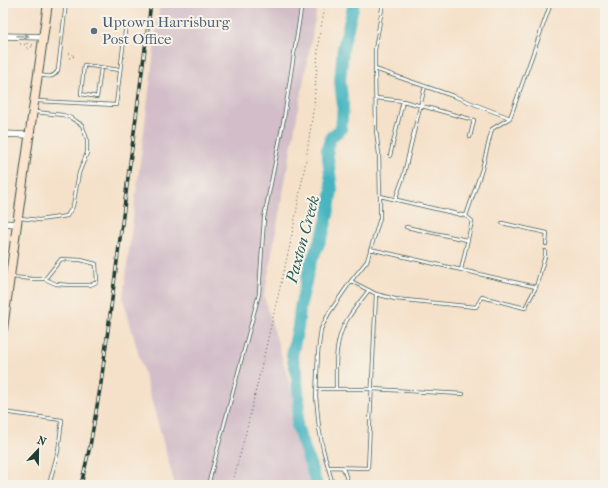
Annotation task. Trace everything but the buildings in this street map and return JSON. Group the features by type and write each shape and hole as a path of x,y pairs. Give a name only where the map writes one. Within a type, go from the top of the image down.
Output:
{"main road":[{"path":"3,324 48,3"}],"street":[{"path":"3,36 43,37"},
{"path":"3,134 29,135"},
{"path":"3,223 17,221"}],"lane":[{"path":"38,75 51,76 56,74 58,70 66,3"},
{"path":"208,485 259,294 264,218 284,118 302,3"},
{"path":"333,485 323,450 319,428 317,389 318,353 321,329 329,313 367,261 380,218 375,69 376,50 383,3"},
{"path":"466,216 482,169 492,129 510,118 551,3"},
{"path":"34,102 116,105 126,23"},
{"path":"101,68 97,96 81,94 84,65 120,70"},
{"path":"375,69 510,118"},
{"path":"395,200 403,178 425,86"},
{"path":"376,98 420,104 474,120 470,137"},
{"path":"390,156 403,101"},
{"path":"17,221 67,216 73,206 79,173 87,153 87,139 82,125 63,115 32,112"},
{"path":"380,196 466,216 472,221 461,270"},
{"path":"502,223 547,233 546,244"},
{"path":"406,227 467,240"},
{"path":"370,249 536,287"},
{"path":"351,282 376,294 395,299 476,307 482,298 525,308 536,287 545,256 545,251"},
{"path":"10,277 45,279 56,284 90,285 97,282 96,264 81,260 61,259 45,279"},
{"path":"336,389 337,357 340,336 346,321 369,290"},
{"path":"328,467 368,468 376,294"},
{"path":"317,389 372,389 463,394"},
{"path":"3,412 62,420 58,452 49,485"},
{"path":"344,468 349,485"}],"path":[{"path":"232,485 290,245 308,146 314,104 319,37 326,3"},
{"path":"20,44 27,44 27,42"},
{"path":"69,53 75,56 69,58"}],"shaded area":[{"path":"160,3 318,3 264,296 319,485 175,485 123,298"}],"waterway":[{"name":"Paxton Creek","path":"317,485 297,426 299,400 296,371 292,355 298,327 300,308 310,264 323,234 328,215 332,190 327,149 331,137 341,129 343,106 340,82 343,48 354,3"}],"railway":[{"path":"81,485 90,446 101,383 151,3"}],"place":[{"name":"Uptown Harrisburg Post Office","path":"94,31"}]}
